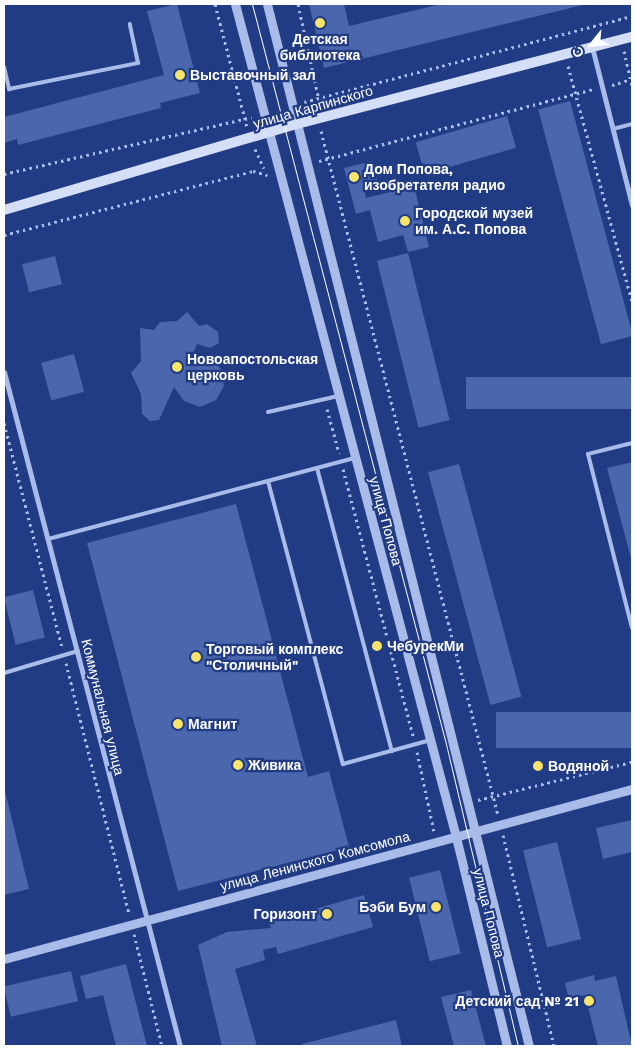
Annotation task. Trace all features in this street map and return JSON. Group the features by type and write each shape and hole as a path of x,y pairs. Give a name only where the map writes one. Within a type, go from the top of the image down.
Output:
{"main road":[{"name":"улица Карпинского","path":"4,210 297,124 632,37"}],"street":[{"name":"улица Попова","path":"235,4 278,172 456,837 507,1046"},
{"name":"улица Попова","path":"267,4 470,802 529,1046"},
{"path":"592,46 632,205"},
{"name":"Коммунальная улица","path":"4,372 78,651 145,920 180,1046"},
{"name":"улица Ленинского Комсомола","path":"4,960 131,923 632,789"}],"lane":[{"path":"4,67 9,89 138,63 130,24"},
{"path":"613,129 632,124"},
{"path":"268,412 338,396"},
{"path":"632,443 588,454 632,628"},
{"path":"48,539 355,458"},
{"path":"318,468 392,751"},
{"path":"268,481 343,764 430,740"},
{"path":"4,673 78,651"}],"path":[{"path":"216,4 244,118 270,184"},
{"path":"298,4 321,97 319,119 327,159 501,825 554,1046"},
{"path":"292,106 632,16"},
{"path":"560,36 632,301"},
{"path":"308,164 632,79"},
{"path":"4,174 244,118 264,116"},
{"path":"4,235 253,171 267,175 278,172"},
{"path":"325,399 432,811 435,843"},
{"path":"4,423 162,1046"},
{"path":"470,802 632,762"},
{"path":"432,811 448,807"}],"building":[{"path":"177,4 200,93 160,103 161,108 18,145 17,139 4,143 4,117 164,75 147,11"},
{"path":"309,4 344,4 349,26 441,4 587,4 324,68"},
{"path":"570,101 632,332 632,336 601,344 538,110"},
{"path":"507,116 516,148 425,174 416,142"},
{"path":"372,161 378,184 364,188 366,198 414,186 429,247 408,252 403,235 378,242 370,210 356,214 344,168"},
{"path":"408,253 450,420 419,428 377,261"},
{"path":"55,256 62,284 29,292 22,264"},
{"name":"Новоапостольская церковь","path":"187,312 199,326 207,324 218,332 219,343 210,348 197,344 192,356 209,357 221,369 224,386 216,400 200,407 184,401 174,387 159,420 150,421 142,414 141,394 131,373 141,361 140,328 154,330 160,322 177,321"},
{"path":"74,354 84,392 51,400 41,363"},
{"path":"466,377 632,377 632,409 466,409"},
{"path":"632,462 632,562 607,468"},
{"path":"459,464 521,697 490,705 428,472"},
{"name":"Торговый комплекс \"Столичный\"","path":"236,504 308,777 329,771 349,847 178,891 87,543"},
{"path":"33,590 45,638 16,645 4,597"},
{"path":"496,712 632,712 632,748 496,748"},
{"path":"4,787 29,889 4,895"},
{"path":"632,820 632,852 603,859 596,828"},
{"path":"557,842 581,939 547,947 523,850"},
{"path":"440,870 461,953 430,961 409,878"},
{"path":"364,895 373,927 278,954 276,947 263,950 265,960 235,969 257,1046 222,1046 198,945 227,932 271,928 269,922"},
{"path":"126,964 147,1046 116,1046 103,995 86,999 80,976"},
{"path":"71,971 78,1001 11,1017 4,986"},
{"path":"594,975 595,981 616,976 632,1046 598,1046 585,995 569,999 565,983"},
{"path":"471,990 486,1046 454,1046 441,997"},
{"path":"396,1020 402,1046 302,1046 302,1044"}],"tram line":[{"path":"252,4 446,744 518,1046"}],"place":[{"name":"Детская библиотека","path":"320,23"},
{"name":"Выставочный зал","path":"180,75"},
{"name":"Дом Попова, изобретателя радио","path":"354,177"},
{"name":"Городской музей им. А.С. Попова","path":"405,221"},
{"name":"Новоапостольская церковь","path":"177,367"},
{"name":"ЧебурекМи","path":"377,646"},
{"name":"Торговый комплекс \"Столичный\"","path":"196,657"},
{"name":"Магнит","path":"178,724"},
{"name":"Живика","path":"238,765"},
{"name":"Водяной","path":"538,766"},
{"name":"Бэби Бум","path":"436,907"},
{"name":"Горизонт","path":"327,914"},
{"name":"Детский сад № 21","path":"589,1001"}]}
